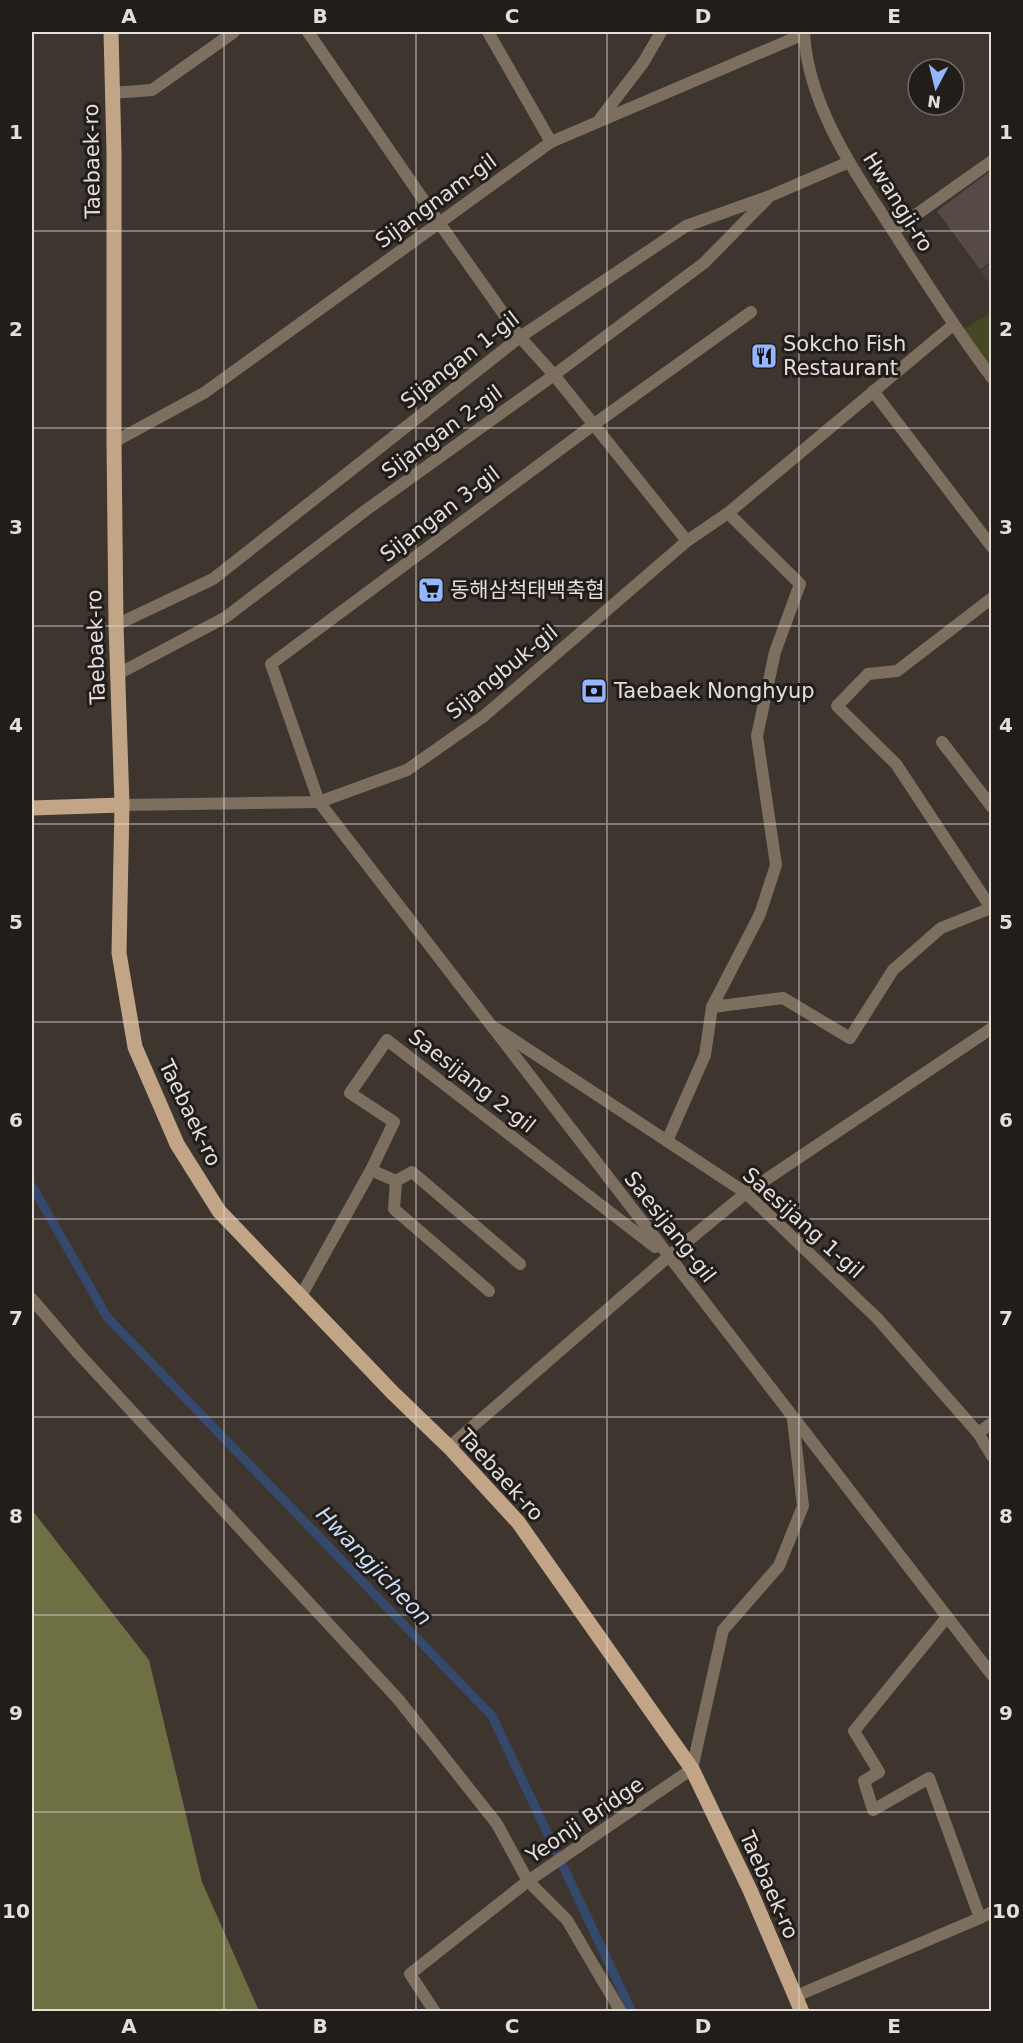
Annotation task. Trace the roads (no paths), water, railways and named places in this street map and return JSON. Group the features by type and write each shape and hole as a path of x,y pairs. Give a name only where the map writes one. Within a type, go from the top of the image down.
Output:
{"main road":[{"name":"Taebaek-ro","path":"111,32 114,152 116,625 122,805 119,953 135,1047 177,1144 219,1211 392,1392 449,1447 518,1522 692,1769 750,1890 802,2012"},
{"path":"32,808 122,805"}],"street":[{"path":"112,93 152,90 234,32"},
{"path":"308,32 520,337 554,375 687,541"},
{"path":"488,32 551,142"},
{"path":"598,122 643,63 661,32"},
{"name":"Sijangnam-gil","path":"114,442 204,393 551,142 804,33"},
{"name":"Hwangji-ro","path":"804,33 813,86 849,162 953,325 992,378"},
{"path":"893,231 992,161"},
{"name":"Sijangan 1-gil","path":"116,625 213,579 520,337 686,226 770,196 849,162"},
{"name":"Sijangan 2-gil","path":"118,674 226,618 366,510 554,375 704,263 770,196"},
{"name":"Sijangan 3-gil","path":"319,802 271,664 751,312"},
{"name":"Sijangbuk-gil","path":"122,805 319,802 406,770 484,716 687,541 728,513 953,325"},
{"path":"873,391 992,547"},
{"path":"667,1141 705,1055 712,1007 760,914 776,865 757,736 775,652 800,584 728,513"},
{"path":"712,1007 783,998 850,1038 893,970 941,928 991,908 896,764 837,706 868,674 897,671 992,598"},
{"path":"942,742 992,807"},
{"name":"Saesijang-gil","path":"319,802 992,1675"},
{"name":"Saesijang 1-gil","path":"488,1023 746,1193 877,1318 978,1433 992,1456"},
{"path":"449,1447 668,1257 746,1193 992,1028"},
{"name":"Saesijang 2-gil","path":"301,1296 372,1170 394,1122 350,1093 387,1040 668,1257"},
{"path":"372,1170 396,1181"},
{"path":"396,1181 412,1173 520,1264"},
{"path":"396,1181 394,1209 489,1292"},
{"path":"32,1299 86,1362 398,1699 497,1824 528,1881 567,1920 621,2012"},
{"path":"692,1769 723,1630 779,1566 803,1506 793,1418"},
{"path":"978,1433 992,1423"},
{"path":"947,1617 854,1731 879,1772 864,1781 873,1810 929,1778 980,1918"},
{"name":"Yeonji Bridge","path":"435,2012 410,1974 528,1881 663,1791 692,1769"},
{"path":"796,1996 992,1912"}],"waterway":[{"name":"Hwangjicheon","path":"32,1186 107,1317 492,1716 632,2012"}],"place":[{"name":"Sokcho Fish Restaurant","path":"764,356"},
{"name":"동해삼척태백축협","path":"431,590"},
{"name":"Taebaek Nonghyup","path":"594,691"}]}
